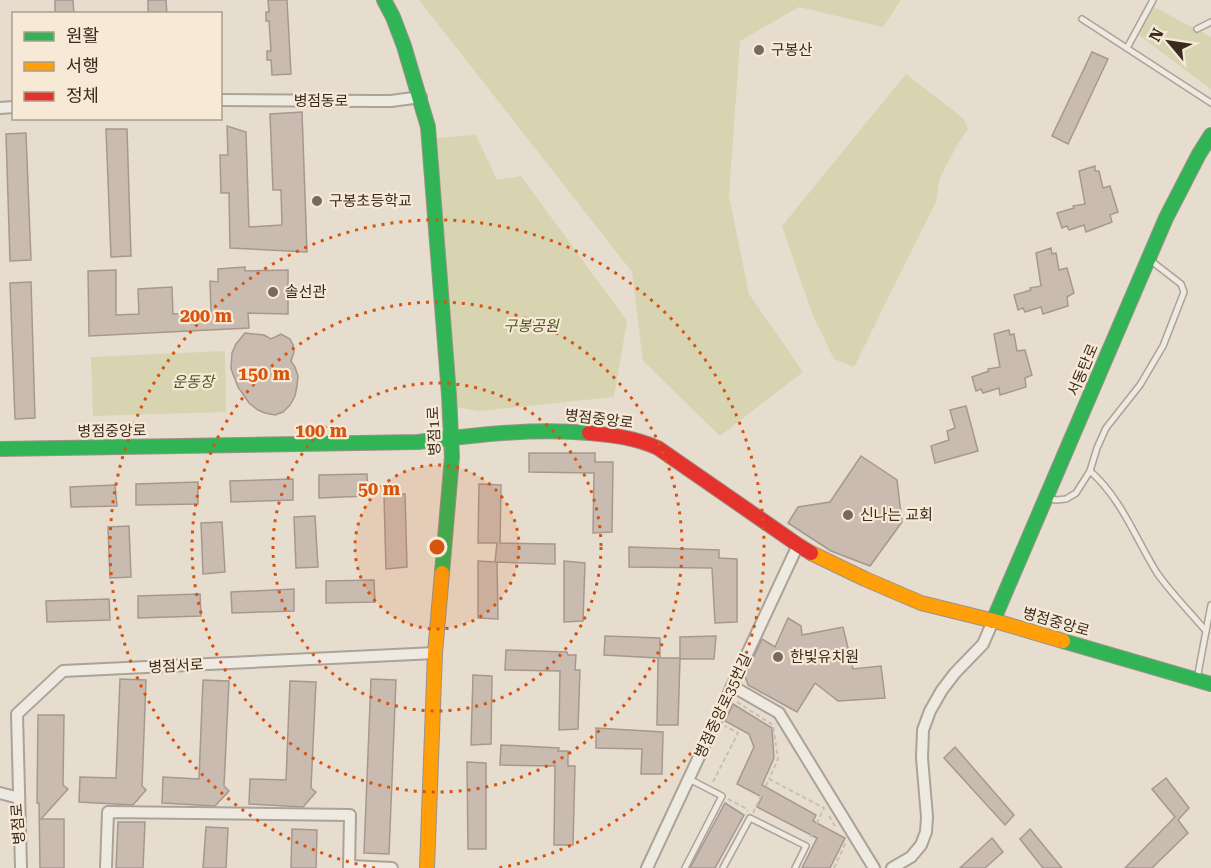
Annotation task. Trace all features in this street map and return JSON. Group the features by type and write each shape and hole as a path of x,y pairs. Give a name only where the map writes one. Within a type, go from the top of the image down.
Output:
{"street":[{"name":"병점1로","path":"384,0 408,56 428,127 449,395 452,457 435,653 427,868"},
{"name":"병점동로","path":"222,100 391,101 421,97"},
{"name":"서동탄로","path":"993,621 1148,258 1166,218 1211,135"},
{"name":"병점중앙로","path":"0,449 418,442 482,434 558,430 616,435 651,445 672,457 820,558 921,603 993,621 1211,684"},
{"name":"병점중앙로35번길","path":"647,868 798,545"},
{"path":"892,868 911,857 921,845 926,832 927,817 922,758 923,730 930,711 955,673 983,644 993,621"},
{"name":"병점서로","path":"19,798 17,714 63,671 435,653"},
{"path":"732,686 780,713 874,868"},
{"name":"병점로","path":"0,793 19,798 21,868"},
{"path":"106,868 108,812 351,815 349,867 392,868"}],"lane":[{"path":"1127,48 1153,0"},
{"path":"1082,19 1211,103"},
{"path":"1197,29 1211,22"},
{"path":"1046,497 1056,500 1066,499 1076,493 1090,471 1106,428 1140,385 1163,346 1184,292 1181,284 1148,258"},
{"path":"1090,471 1101,481 1114,500 1158,574 1206,631"},
{"path":"1196,680 1211,605"},
{"path":"685,868 722,796 689,779"},
{"path":"723,868 750,818 806,846 795,868"}],"path":[{"path":"733,700 773,725 778,759 750,818"},
{"path":"711,788 738,733 721,724"},
{"path":"769,779 824,808 833,825 838,828"},
{"path":"722,796 747,809 750,818"},
{"path":"806,846 824,808"},
{"path":"834,868 849,837"}],"green space":[{"path":"419,0 901,0 883,27 799,7 740,41 729,196 749,294 803,372 720,436 643,361 632,272"},
{"path":"1154,7 1211,37 1211,89 1139,35"},
{"path":"906,74 964,119 968,129 939,180 936,202 854,367 834,359 813,316 782,226"},
{"name":"구봉공원","path":"476,135 497,180 521,176 627,321 614,397 479,411 456,407 437,138"},
{"name":"운동장","path":"225,351 226,412 93,416 91,357"}],"building":[{"path":"55,0 73,0 74,12 55,12"},
{"path":"148,0 166,0 167,12 148,12"},
{"path":"268,0 287,0 291,74 272,75 271,60 267,60 267,51 271,51 269,21 266,21 266,12 269,12"},
{"path":"1092,52 1108,59 1068,144 1052,136"},
{"path":"302,112 307,252 230,248 229,193 221,193 220,155 228,155 227,126 246,132 249,227 282,225 281,190 273,190 270,114"},
{"path":"106,129 127,129 131,256 111,257"},
{"path":"26,133 31,260 10,261 6,134"},
{"path":"1095,166 1095,171 1099,171 1103,188 1110,186 1118,212 1110,215 1112,222 1086,232 1084,225 1069,230 1067,226 1062,228 1057,213 1085,204 1079,171"},
{"path":"1051,248 1052,254 1056,253 1059,270 1067,268 1074,293 1067,297 1068,306 1043,314 1041,307 1025,312 1023,308 1018,310 1014,295 1041,286 1036,253"},
{"path":"245,267 245,271 288,270 288,314 248,313 249,328 89,336 88,271 116,270 116,315 139,314 138,289 172,287 173,314 211,312 210,281 218,282 218,269"},
{"path":"31,282 35,418 15,419 10,283"},
{"path":"1009,330 1010,335 1014,334 1017,351 1025,350 1032,375 1025,378 1026,387 1000,395 999,388 983,393 981,389 976,391 972,377 989,371 988,369 1000,367 994,334"},
{"path":"245,333 264,335 271,339 281,334 290,339 293,345 294,352 291,361 298,376 297,386 295,396 283,412 275,415 258,410 249,403 238,387 231,369 232,353"},
{"path":"966,406 978,451 935,463 931,446 949,440 947,431 955,428 950,410"},
{"path":"529,453 595,453 595,462 613,462 612,532 593,533 594,473 529,472"},
{"name":"신나는 교회","path":"861,456 897,480 902,522 870,566 831,551 788,523 798,507 830,502"},
{"path":"367,474 368,496 319,498 319,475"},
{"path":"293,479 293,500 231,502 230,481"},
{"path":"198,482 198,504 136,505 136,484"},
{"path":"479,484 501,485 500,543 555,544 555,564 497,562 498,619 478,618 478,561 495,562 497,543 478,543"},
{"path":"115,485 117,506 71,507 70,487"},
{"path":"405,494 407,567 386,569 384,495"},
{"path":"315,516 318,567 296,568 294,517"},
{"path":"222,522 225,572 203,574 201,523"},
{"path":"129,526 131,577 110,578 108,527"},
{"path":"629,547 719,550 719,558 737,559 737,622 715,623 712,568 629,567"},
{"path":"564,561 585,563 583,621 564,622"},
{"path":"374,580 375,602 326,603 326,581"},
{"path":"294,589 294,611 232,613 231,592"},
{"path":"200,594 201,616 138,618 138,596"},
{"path":"109,599 110,620 47,622 46,601"},
{"path":"788,618 801,626 802,635 843,627 853,669 881,666 885,698 838,701 815,683 797,712 748,685 745,676 762,639 775,647"},
{"path":"605,636 660,638 660,658 680,658 680,637 716,636 714,659 680,659 678,725 657,725 658,658 604,655"},
{"path":"506,650 567,652 568,655 576,655 575,670 580,670 578,729 559,730 560,671 505,670"},
{"path":"473,675 492,676 491,744 471,745"},
{"path":"120,679 146,680 142,786 146,790 133,805 79,802 80,777 116,778"},
{"path":"371,679 396,680 389,854 364,853"},
{"path":"203,680 229,681 224,786 229,791 215,806 162,803 163,777 199,779"},
{"path":"290,681 316,682 311,788 316,792 303,807 249,804 250,779 286,780"},
{"path":"733,704 772,728 774,758 762,785 816,815 813,821 845,838 830,868 802,868 817,838 757,807 762,797 737,784 754,747 749,734 725,721"},
{"path":"38,715 64,715 63,785 68,789 41,819 64,819 64,868 40,868 39,803 37,803"},
{"path":"596,728 663,732 662,774 641,774 642,749 596,748"},
{"path":"501,745 559,748 558,751 568,751 568,766 575,766 573,845 554,845 555,766 500,765"},
{"path":"955,747 1014,815 1005,825 944,758"},
{"path":"467,762 486,763 486,849 468,849"},
{"path":"1166,778 1189,808 1178,820 1188,833 1152,868 1125,868 1175,817 1152,789"},
{"path":"725,803 744,815 715,868 690,868"},
{"path":"118,822 145,822 143,868 116,868"},
{"path":"206,827 228,828 226,868 203,868"},
{"path":"292,829 317,830 316,868 291,868"},
{"path":"1030,829 1062,868 1043,868 1020,839"},
{"path":"992,838 1003,852 985,868 960,868"}],"traffic: fast":[{"path":"384,0 404,46 428,127 452,457 442,573"},
{"path":"993,621 1166,218 1211,135"},
{"path":"0,449 418,442 525,432 589,433"},
{"path":"1063,641 1211,684"}],"traffic: slow":[{"path":"811,553 921,603 1063,641"},
{"path":"427,868 435,653 442,573"}],"traffic: jam":[{"path":"589,433 624,438 658,448 811,553"}],"place":[{"name":"구봉산","path":"759,50"},
{"name":"구봉초등학교","path":"317,201"},
{"name":"솔선관","path":"273,292"},
{"name":"신나는 교회","path":"848,515"},
{"name":"한빛유치원","path":"778,657"}]}
